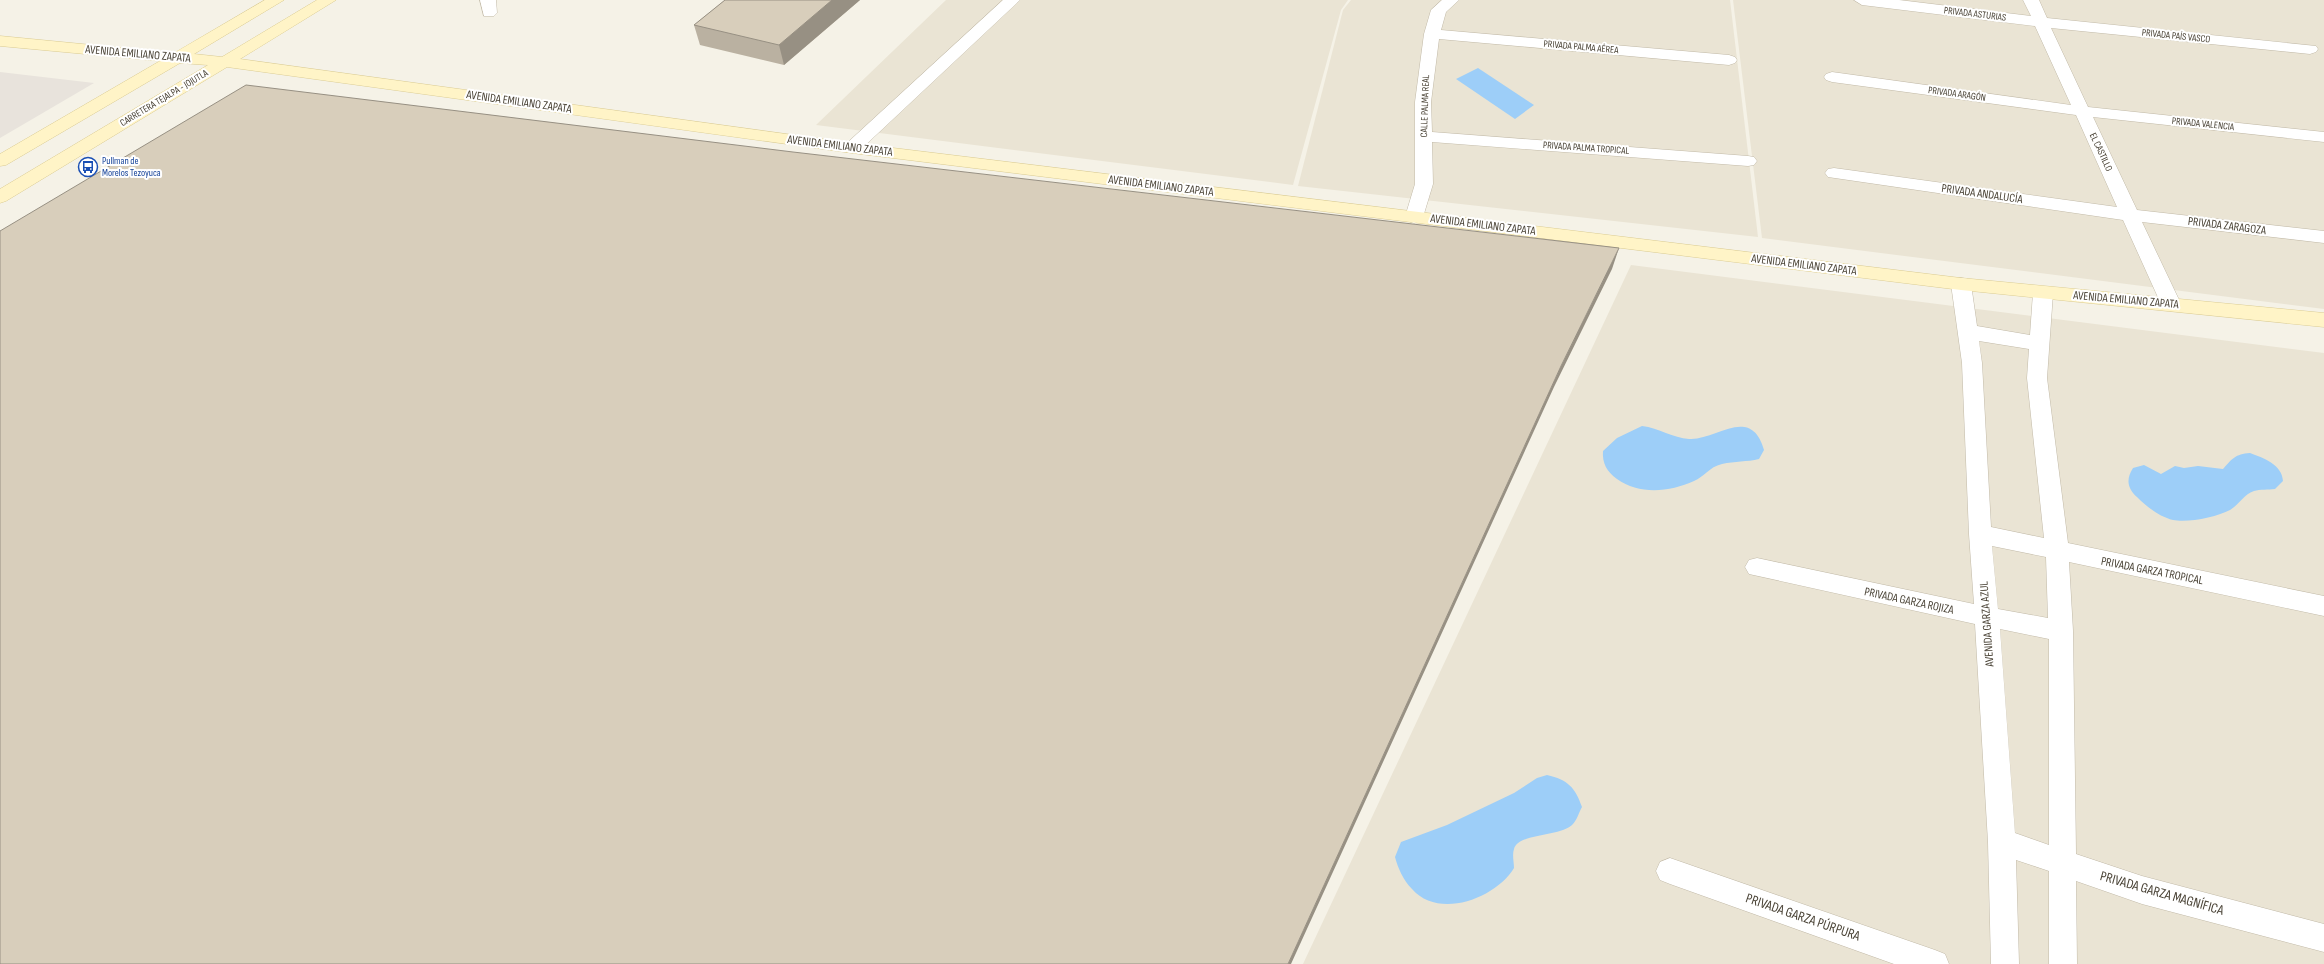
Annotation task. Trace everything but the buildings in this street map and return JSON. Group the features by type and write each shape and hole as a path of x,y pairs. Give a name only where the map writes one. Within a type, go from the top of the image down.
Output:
{"street":[{"path":"0,161 276,0"},
{"name":"CARRETERA TEJALPA - JOJUTLA","path":"0,197 328,0"},
{"path":"852,148 1012,0"},
{"name":"CALLE PALMA REAL","path":"1414,217 1424,184 1423,102 1432,34 1439,10 1451,0"},
{"name":"PRIVADA ASTURIAS","path":"1862,0 2041,22"},
{"name":"EL CASTILLO","path":"2031,0 2171,304"},
{"name":"PRIVADA PAÍS VASCO","path":"2041,22 2310,49"},
{"name":"PRIVADA PALMA AÉREA","path":"1432,34 1729,60"},
{"name":"AVENIDA EMILIANO ZAPATA","path":"0,41 224,62 852,148 1961,284 2324,320"},
{"name":"PRIVADA ARAGÓN","path":"1832,77 2082,111"},
{"name":"PRIVADA VALENCIA","path":"2082,111 2324,137"},
{"name":"PRIVADA PALMA TROPICAL","path":"1424,136 1748,161"},
{"name":"PRIVADA ANDALUCÍA","path":"1834,173 2131,215"},
{"name":"PRIVADA ZARAGOZA","path":"2131,215 2324,237"},
{"name":"AVENIDA GARZA AZUL","path":"1961,284 1969,332 1980,534 2002,842 2005,964"},
{"path":"2043,293 2037,378 2057,552 2061,630 2063,964"},
{"path":"1969,332 2040,344"},
{"name":"PRIVADA GARZA TROPICAL","path":"1980,534 2057,552 2324,606"},
{"name":"PRIVADA GARZA ROJIZA","path":"1757,567 1987,617 2061,630"},
{"name":"PRIVADA GARZA MAGNÍFICA","path":"2002,842 2062,861 2142,890 2324,938"},
{"name":"PRIVADA GARZA PÚRPURA","path":"1670,871 1935,964"}],"shaded area":[{"path":"946,0 1348,0 1341,10 1293,185 816,125"},
{"path":"1351,0 1730,0 1758,237 1298,186 1343,10"},
{"path":"1733,0 2324,0 2324,309 1762,238"},
{"path":"0,72 94,83 0,138"},
{"path":"1631,265 2324,353 2324,964 1303,964"}],"water":[{"path":"1478,68 1534,105 1515,119 1456,79"},
{"path":"1642,426 1677,437 1689,439 1699,438 1731,428 1741,427 1750,429 1758,436 1764,450 1759,459 1717,465 1698,479 1685,485 1675,488 1645,490 1635,488 1617,479 1608,470 1603,459 1603,451 1617,438"},
{"path":"2250,453 2271,462 2276,466 2282,475 2283,481 2275,489 2250,492 2233,508 2218,515 2186,521 2168,519 2145,504 2129,487 2129,476 2133,468 2144,465 2161,474 2175,466 2184,468 2198,466 2223,469 2234,458"},
{"path":"1547,775 1560,779 1570,785 1577,794 1582,807 1573,824 1567,828 1531,837 1517,844 1513,851 1514,868 1506,879 1481,896 1451,904 1437,903 1423,898 1406,882 1401,874 1395,857 1401,842 1447,825 1514,793 1537,778"}],"place":[{"name":"Pullman de Morelos Tezoyuca","path":"88,167"}]}
